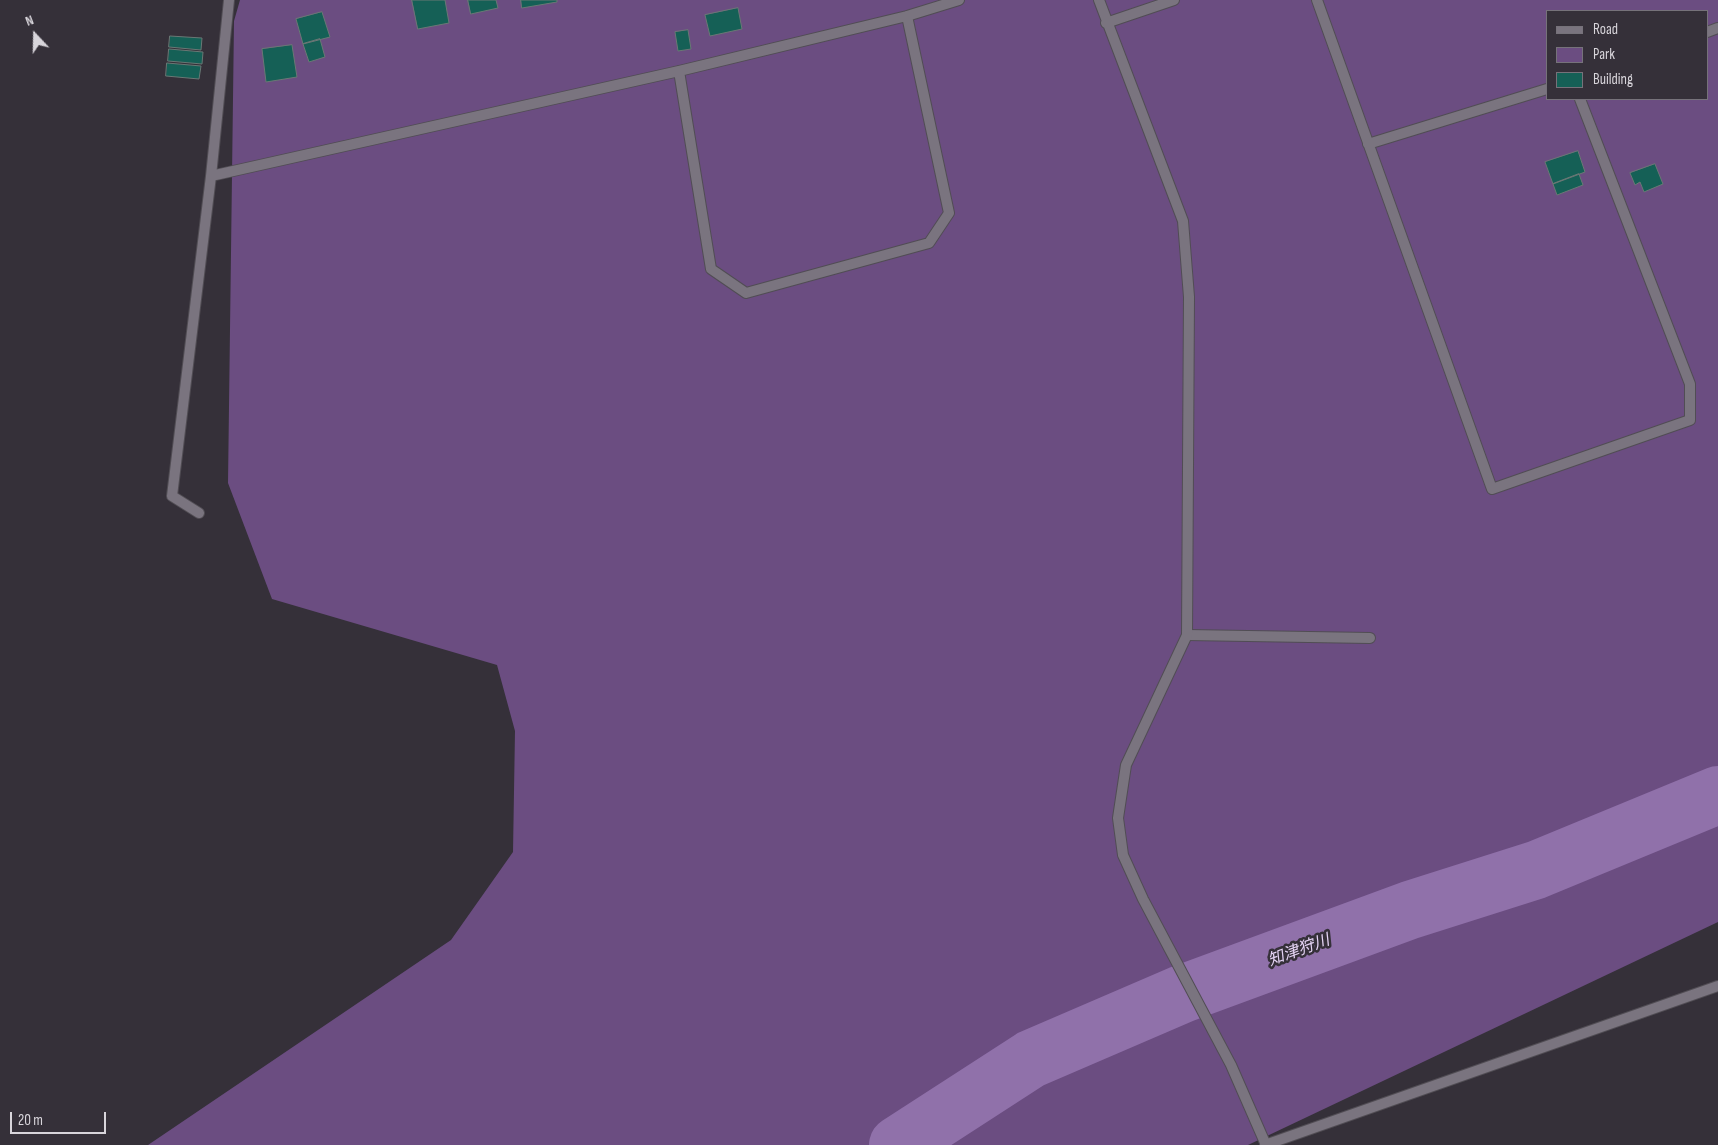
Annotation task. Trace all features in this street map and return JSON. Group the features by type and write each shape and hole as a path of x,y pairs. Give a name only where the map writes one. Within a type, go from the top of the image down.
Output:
{"street":[{"path":"199,513 172,496 211,176 229,0"},
{"path":"925,0 927,11"},
{"path":"211,176 679,71 927,11 959,0"},
{"path":"1099,0 1183,221 1189,297 1187,635 1126,765 1118,818 1123,855 1143,899 1231,1065 1266,1145 1718,986"},
{"path":"1106,22 1174,0"},
{"path":"1317,0 1492,489 1690,420 1690,384 1580,100"},
{"path":"679,71 711,269 746,293 929,243 949,213 907,16"},
{"path":"1368,144 1546,89"},
{"path":"1187,635 1370,638"}],"green space":[{"path":"240,0 1718,0 1718,922 1248,1145 148,1145 451,940 513,852 515,731 497,665 272,599 228,483 234,21"}],"building":[{"path":"412,0 445,0 449,23 418,29"},
{"path":"468,0 496,0 498,8 471,14"},
{"path":"521,0 557,0 557,2 522,8"},
{"path":"738,8 742,29 710,36 705,15"},
{"path":"322,12 330,37 303,44 296,19"},
{"path":"688,30 691,49 678,51 675,32"},
{"path":"170,36 202,38 201,50 169,47"},
{"path":"320,39 325,57 309,62 303,44"},
{"path":"292,45 297,77 266,82 262,49"},
{"path":"169,49 203,52 202,64 168,61"},
{"path":"167,63 201,66 199,79 166,76"},
{"path":"1578,151 1585,172 1553,184 1545,162"},
{"path":"1655,164 1663,184 1644,192 1640,182 1635,185 1630,173"},
{"path":"1579,174 1583,185 1557,195 1553,184"}],"waterway":[{"name":"知津狩川","path":"898,1145 1031,1059 1182,994 1410,910 1536,870 1718,795"}]}
